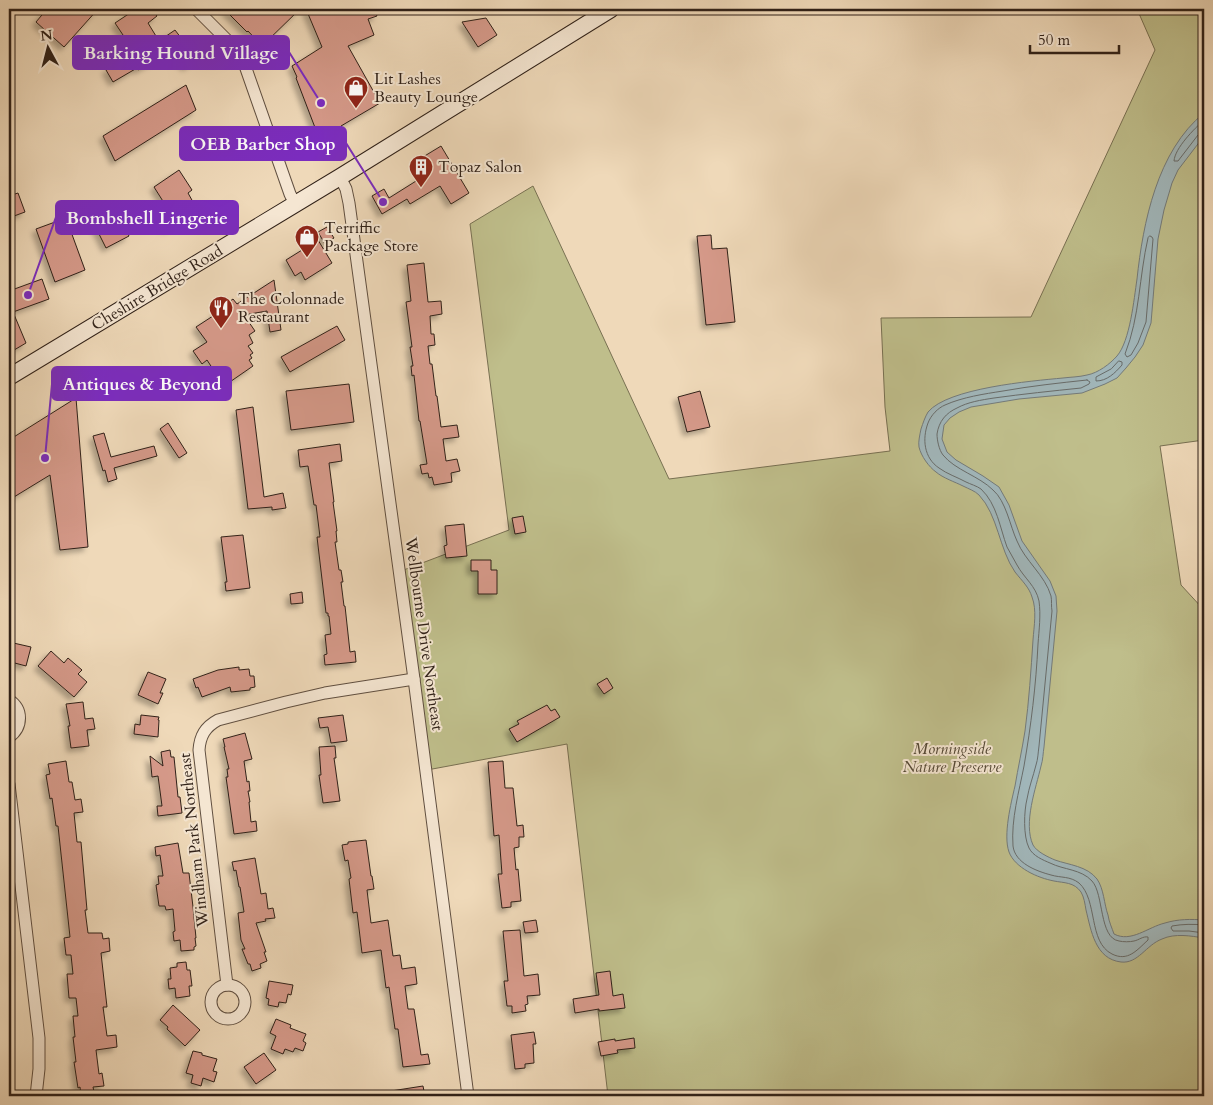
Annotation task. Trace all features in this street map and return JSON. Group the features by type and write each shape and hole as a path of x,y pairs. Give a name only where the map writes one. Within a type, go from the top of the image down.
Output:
{"main road":[{"name":"Cheshire Bridge Road","path":"9,377 340,177 611,9"}],"street":[{"path":"196,9 238,50 295,204"},
{"name":"Wellbourne Drive Northeast","path":"340,177 349,203 414,679 468,1096"},
{"name":"Windham Park Northeast","path":"227,985 199,750 203,733 210,724 218,720 286,702 325,693 414,679"},
{"path":"9,700 18,708 20,723 17,730 9,737"},
{"path":"9,784 39,1038 39,1069 36,1096"}],"green space":[{"name":"Morningside Nature Preserve","path":"1137,9 1204,9 1204,440 1160,446 1181,585 1204,610 1204,1096 608,1096 567,744 427,770 401,571 509,530 470,224 533,186 669,479 890,451 885,407 881,318 1031,317 1155,50"}],"water":[{"path":"1204,113 1204,136 1178,170 1164,210 1158,239 1151,323 1143,345 1135,357 1117,378 1082,393 1019,399 971,407 959,412 944,425 942,439 947,452 956,460 999,487 1009,505 1022,541 1050,581 1056,596 1057,611 1043,756 1029,826 1033,845 1046,856 1078,866 1088,871 1097,879 1114,934 1127,937 1170,922 1204,920 1204,938 1167,937 1151,945 1132,960 1121,962 1112,960 1100,950 1092,934 1084,898 1078,889 1072,885 1034,875 1016,863 1009,852 1007,845 1008,819 1028,708 1035,618 1034,602 1029,590 1015,572 1005,553 995,522 985,503 976,492 933,470 922,454 919,440 928,412 938,404 953,397 991,387 1087,375 1104,368 1117,356 1128,330 1133,308 1143,235 1155,189 1175,147 1188,129"}],"building":[{"path":"47,9 98,9 64,47 36,22"},
{"path":"136,9 152,9 157,16 148,23 159,41 175,30 197,59 186,67 172,50 113,82 106,70 135,53 115,23"},
{"path":"224,9 300,9 262,46"},
{"path":"306,9 374,9 377,16 368,19 374,35 348,46 380,103 341,126 342,128 319,138 292,66 322,47"},
{"path":"486,18 497,35 478,47 462,22"},
{"path":"186,85 196,110 115,161 103,136"},
{"path":"441,146 469,193 451,204 440,186 410,204 407,199 382,214 372,196 384,189 389,198 432,171 423,157"},
{"path":"179,170 192,190 188,193 193,202 188,206 192,213 167,229 157,213 166,206 154,187"},
{"path":"18,193 25,212 14,216 9,196"},
{"path":"112,204 129,236 106,248 90,212 98,208 99,211"},
{"path":"66,218 85,270 55,282 36,229"},
{"path":"327,227 334,238 325,244 318,232"},
{"path":"711,235 712,249 727,248 735,322 706,325 697,236"},
{"path":"318,240 332,263 305,280 301,272 295,276 286,260"},
{"path":"424,263 428,302 441,301 442,314 430,316 431,334 434,334 435,345 428,346 441,427 457,425 459,437 443,439 446,461 457,459 460,471 451,473 452,482 434,485 432,477 429,478 428,473 422,474 420,465 427,464 419,421 414,375 412,376 411,366 413,366 410,347 412,347 406,302 411,301 407,265"},
{"path":"42,279 49,299 13,312 26,343 9,353 9,291"},
{"path":"274,280 281,330 270,332 267,311 244,315 255,331 249,335 253,343 248,346 253,353 250,355 252,358 249,360 253,366 224,386 207,360 202,364 193,351 207,342 196,327 216,314 215,312 233,299 237,304"},
{"path":"337,326 345,340 290,372 281,357"},
{"path":"349,384 354,422 291,430 286,391"},
{"path":"700,391 710,427 687,432 678,397"},
{"path":"76,398 88,547 60,550 50,475 9,500 9,440"},
{"path":"253,407 264,497 283,493 286,508 272,510 272,507 248,509 236,410"},
{"path":"168,423 187,453 179,458 160,429"},
{"path":"104,433 111,457 154,446 157,456 114,468 117,479 108,482 93,436"},
{"path":"340,444 342,461 329,463 337,531 337,542 335,542 339,570 341,570 343,582 341,582 350,652 355,651 356,662 325,665 324,655 327,654 325,635 331,634 329,616 326,613 317,537 320,537 316,505 314,505 308,466 300,467 298,450"},
{"path":"523,516 526,532 515,534 512,518"},
{"path":"464,524 467,556 446,558 444,546 447,545 445,526"},
{"path":"243,535 250,588 226,591 225,582 227,582 221,537"},
{"path":"471,560 491,560 491,570 497,570 497,594 478,594 478,571 471,571"},
{"path":"302,592 303,603 291,604 290,594"},
{"path":"9,642 31,647 26,666 11,662 9,658"},
{"path":"51,651 64,663 68,658 82,670 78,674 87,682 74,697 38,666"},
{"path":"239,667 239,670 249,669 250,676 254,676 255,687 250,688 250,690 231,692 230,687 202,697 198,687 196,688 193,679 218,670"},
{"path":"148,672 166,679 158,704 138,695"},
{"path":"607,678 613,688 604,694 597,684"},
{"path":"83,702 85,719 93,718 95,729 87,730 89,746 71,748 66,704"},
{"path":"547,705 551,711 555,709 560,717 517,742 509,729 519,724 517,721"},
{"path":"141,715 159,717 158,737 134,734 135,724 140,725"},
{"path":"343,715 347,741 331,743 328,727 320,728 318,718"},
{"path":"245,733 252,759 244,761 247,782 249,781 251,822 256,821 257,831 234,834 226,777 228,777 227,769 229,769 223,739"},
{"path":"335,746 336,758 334,758 340,801 323,803 319,775 321,775 319,747"},
{"path":"170,750 171,757 174,757 178,797 180,797 182,813 158,816 157,806 162,806 158,776 152,777 150,756 163,766 161,752"},
{"path":"66,761 69,782 72,782 75,800 81,799 83,812 74,813 77,842 81,842 88,933 102,933 103,939 109,938 110,951 101,953 107,1007 103,1007 107,1036 116,1035 117,1047 96,1050 99,1074 102,1073 104,1086 93,1087 95,1096 81,1096 74,1062 76,1062 73,1016 78,1016 76,998 69,998 67,974 73,974 71,955 66,955 64,938 70,937 58,826 56,826 46,775 50,774 48,764"},
{"path":"503,761 505,788 513,788 517,826 523,825 524,837 519,837 519,847 514,848 521,901 511,902 511,907 502,908 498,874 502,874 499,835 494,836 488,762"},
{"path":"366,840 374,889 367,890 371,923 388,920 393,956 400,955 402,969 415,967 417,984 405,986 408,1009 414,1009 421,1055 428,1054 430,1064 403,1067 398,1029 395,1029 389,987 386,988 381,950 362,953 357,912 353,913 348,860 345,861 342,845 348,844 348,842"},
{"path":"178,843 183,873 189,873 196,938 194,950 181,951 180,940 174,941 173,909 166,910 165,906 159,906 156,885 159,884 158,876 163,876 160,855 156,856 155,847"},
{"path":"255,858 261,894 266,893 268,909 273,908 275,918 265,919 266,921 256,923 266,952 264,952 267,961 260,964 261,968 252,971 242,949 245,949 241,940 238,913 244,912 236,870 234,871 232,862"},
{"path":"536,920 538,932 525,933 523,922"},
{"path":"520,930 524,976 538,974 540,995 527,996 528,1004 525,1005 526,1011 512,1013 512,1006 507,1006 504,981 508,981 503,931"},
{"path":"186,962 187,970 190,970 192,986 189,986 190,996 176,998 175,988 169,989 168,979 171,979 170,968 177,967 177,963"},
{"path":"610,971 613,996 623,994 625,1008 599,1011 599,1009 575,1013 573,999 599,995 596,973"},
{"path":"269,981 293,985 291,995 288,994 286,1003 279,1002 278,1007 268,1005 269,999 266,998"},
{"path":"173,1005 200,1030 185,1046 160,1020"},
{"path":"276,1019 291,1025 290,1028 306,1034 303,1041 306,1043 303,1051 295,1048 293,1052 285,1049 283,1054 271,1049 276,1036 270,1033"},
{"path":"534,1032 536,1044 533,1044 534,1063 525,1064 525,1068 515,1069 511,1035"},
{"path":"634,1038 635,1048 617,1050 618,1053 601,1056 598,1042"},
{"path":"193,1051 217,1059 213,1071 217,1072 214,1082 203,1078 201,1086 191,1083 193,1075 186,1073"},
{"path":"264,1053 276,1070 256,1084 244,1067"},
{"path":"423,1086 425,1096 392,1096 391,1091"}],"place":[{"name":"Barking Hound Village","path":"321,103"},
{"name":"Lit Lashes Beauty Lounge","path":"356,109"},
{"name":"Topaz Salon","path":"421,188"},
{"name":"OEB Barber Shop","path":"383,202"},
{"name":"Terriffic Package Store","path":"307,258"},
{"name":"Bombshell Lingerie","path":"28,295"},
{"name":"The Colonnade Restaurant","path":"221,329"},
{"name":"Antiques & Beyond","path":"45,458"}]}
